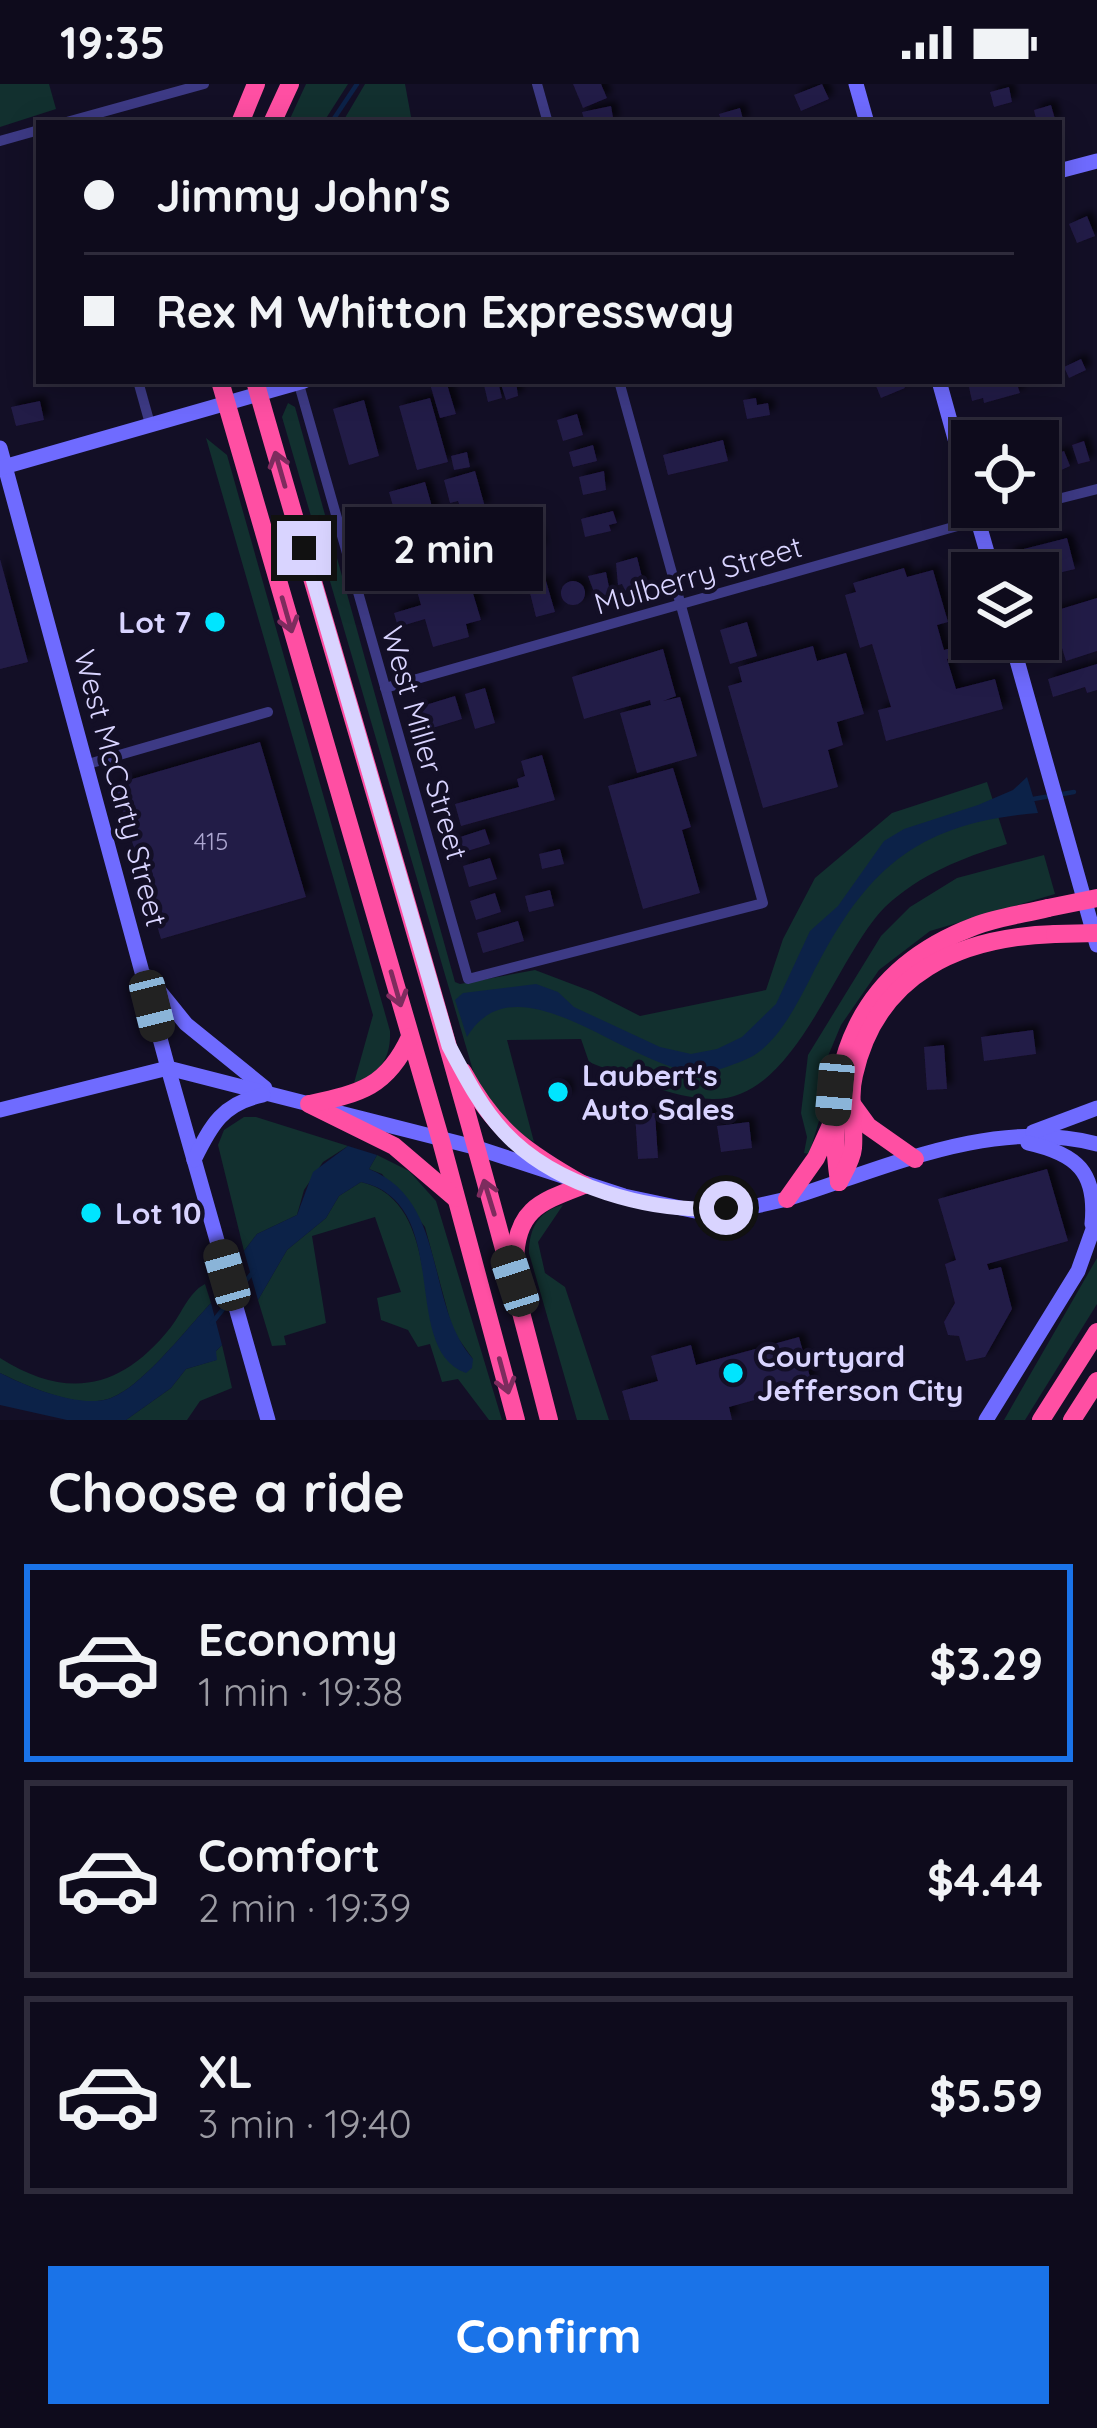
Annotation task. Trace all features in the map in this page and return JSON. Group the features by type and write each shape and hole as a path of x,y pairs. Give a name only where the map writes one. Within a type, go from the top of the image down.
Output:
{"highway":[{"path":"241,120 256,84"},
{"path":"273,120 290,84"},
{"path":"221,384 441,1142 516,1420"},
{"path":"257,388 449,1046 549,1420"},
{"path":"839,1182 833,1114 839,1068 856,1027 900,970 943,940 979,924 1097,898"},
{"path":"839,1182 853,1152 851,1104 860,1055 889,1002 908,980 955,951 1007,935 1097,933"},
{"path":"309,1104 367,1089 394,1068 410,1037"},
{"path":"449,1046 505,1134 534,1157 584,1184"},
{"path":"309,1104 394,1146 457,1200"},
{"path":"851,1104 868,1126 916,1159"},
{"path":"787,1199 816,1158 833,1114"},
{"path":"515,1281 516,1237 529,1210 584,1184"},
{"path":"1041,1420 1097,1332"},
{"path":"1072,1420 1097,1382"},
{"path":"542,1391 559,1420"}],"main road":[{"path":"856,84 866,120"},
{"path":"1062,170 1097,161"},
{"path":"941,384 951,422"},
{"path":"3,467 226,404 257,388"},
{"name":"West McCarty Street","path":"0,448 268,1420"},
{"path":"1017,660 1097,945"},
{"path":"142,968 186,1024 272,1094"},
{"path":"0,1110 168,1068 474,1147 584,1184 695,1211 787,1199 981,1141 1080,1139 1097,1144"},
{"path":"194,1160 223,1111 242,1099 272,1094"},
{"path":"1007,1138 1082,1117 1097,1108"},
{"path":"1007,1138 1056,1151 1084,1171 1095,1197 1094,1233"},
{"path":"986,1420 1078,1271 1097,1218"}],"street":[{"path":"75,120 204,84"},
{"path":"537,84 547,120"},
{"path":"0,141 36,131"},
{"path":"139,384 150,424"},
{"name":"West Miller Street","path":"301,384 468,979 763,903 680,603"},
{"path":"620,384 680,603"},
{"path":"1059,498 1097,488"},
{"name":"Mulberry Street","path":"385,688 680,603 951,515"},
{"path":"88,764 268,712"}],"green space":[{"path":"0,84 49,84 56,109 0,127"},
{"path":"306,84 348,84 325,120 289,120"},
{"path":"365,84 405,84 412,120 344,120"},
{"path":"288,403 295,407 455,982 535,970 640,1016 766,990 783,939 815,878 892,813 987,782 1007,844 942,868 885,907 790,1053 767,1077 741,1094 697,1098 649,1086 589,1062 581,1039 507,1040 534,1142 499,1112 474,1074 282,417"},
{"path":"206,438 227,455 390,1031 382,1064 354,1083 373,1015"},
{"path":"1044,855 1055,894 930,931 879,970 841,1025 826,1061 819,1121 809,1154 804,1153 807,1137 801,1113 808,1055 881,936 910,907 957,878"},
{"path":"244,1117 348,1146 323,1162 304,1190 297,1215 257,1234 244,1251 218,1145 224,1130"},
{"path":"377,1155 409,1171 436,1201 502,1420 489,1420 458,1379 442,1382 430,1344 418,1347 408,1330 381,1320 377,1298 401,1292 375,1217 312,1236 326,1323 284,1336 286,1345 272,1346 258,1300 287,1250 326,1218 339,1196 361,1182 398,1204 416,1242 433,1329 473,1359 453,1331 425,1227 382,1174 369,1169"},
{"path":"563,1205 538,1242 545,1273 565,1287 609,1420 577,1420 529,1253 537,1222"},
{"path":"1097,1258 1097,1304 1025,1420 1004,1420"},
{"path":"205,1284 211,1303 148,1371 108,1399 67,1399 0,1373 0,1358 49,1380 93,1382 113,1375 152,1348"},
{"path":"222,1345 232,1388 200,1401 187,1420 126,1420 171,1388 186,1369 216,1360"}],"water":[{"path":"1027,777 1038,813 957,828 897,860 873,882 830,942 785,1023 749,1058 706,1072 677,1068 579,1024 516,1007 489,1014 467,1037 455,1000 463,993 536,984 660,1047 691,1054 717,1049 742,1037 776,1004 810,931 838,906 884,841 904,829 1013,790"},
{"path":"348,1146 377,1155 369,1169 394,1184 412,1204 433,1255 447,1310 473,1359 466,1373 446,1359 434,1336 418,1245 407,1217 390,1195 361,1182 339,1196 326,1218 287,1250 258,1300 244,1251 257,1234 297,1215 313,1172"},
{"path":"211,1303 222,1345 216,1351 217,1360 186,1369 171,1388 126,1420 67,1420 0,1405 0,1373 82,1401 121,1393"}],"building":[{"path":"573,84 601,84 607,98 583,108"},
{"path":"822,84 829,99 801,111 794,95"},
{"path":"1009,87 1012,102 994,107 990,92"},
{"path":"1051,105 1055,120 1036,120 1034,110"},
{"path":"611,106 613,120 584,120 582,112"},
{"path":"740,108 743,120 721,120 719,114"},
{"path":"1087,216 1095,236 1077,243 1069,224"},
{"path":"1081,359 1086,370 1069,378 1064,367"},
{"path":"430,384 447,384 456,414 440,418"},
{"path":"484,384 499,384 502,398 488,402"},
{"path":"501,384 516,384 518,396 506,400"},
{"path":"903,384 905,388 881,398 876,386"},
{"path":"1017,384 1020,393 984,403 983,398 972,401 969,387"},
{"path":"430,398 448,462 417,470 399,406"},
{"path":"756,398 757,405 768,403 770,415 747,419 743,400"},
{"path":"364,400 379,456 349,465 333,409"},
{"path":"40,401 44,420 16,426 11,407"},
{"path":"577,414 583,435 563,441 557,420"},
{"path":"723,440 728,461 668,475 663,455"},
{"path":"1084,441 1090,461 1078,464 1072,445"},
{"path":"593,445 597,461 573,467 569,452"},
{"path":"1064,451 1070,466 1059,471 1059,453"},
{"path":"467,452 470,467 454,470 451,456"},
{"path":"475,471 485,507 462,513 458,501 450,503 444,480"},
{"path":"604,471 606,490 583,495 579,477"},
{"path":"425,482 457,594 472,590 481,620 466,624 469,637 433,647 425,619 398,627 394,613 421,605 389,492"},
{"path":"613,511 617,523 609,525 611,531 585,537 581,519"},
{"path":"536,532 541,548 517,555 513,539"},
{"path":"1067,538 1075,569 1059,573 1059,552 1012,552"},
{"path":"637,557 645,589 627,594 618,585 616,563"},
{"path":"0,559 28,662 0,669"},
{"path":"904,568 907,577 933,570 948,622 937,625 944,650 951,648 947,659 956,689 995,679 1003,709 886,741 878,710 891,707 872,644 860,648 845,595 856,592 853,583"},
{"path":"606,572 611,597 597,600 588,576"},
{"path":"546,581 555,612 536,617 528,585"},
{"path":"573,581 582,584 582,602 573,605 564,602 561,593 564,584"},
{"path":"1097,598 1097,651 1066,661 1059,638 1059,610"},
{"path":"747,622 757,656 730,664 720,630"},
{"path":"813,646 817,661 846,653 864,714 837,722 843,745 828,750 838,787 763,808 728,686 742,682 738,667"},
{"path":"663,649 676,696 663,701 680,697 697,756 637,773 620,713 651,705 650,700 584,719 572,677"},
{"path":"1097,664 1097,690 1087,693 1085,687 1053,697 1048,679"},
{"path":"485,688 495,723 475,729 465,694"},
{"path":"455,696 462,719 426,730 419,707"},
{"path":"260,742 306,897 161,939 115,784"},
{"path":"542,755 555,800 461,826 455,804 519,787 517,779 525,776 521,761"},
{"path":"673,768 691,827 682,830 700,893 643,909 608,786"},
{"path":"485,829 490,844 458,854 454,839"},
{"path":"560,849 564,864 542,869 539,854"},
{"path":"490,858 497,879 469,887 463,866"},
{"path":"550,890 554,906 529,912 525,896"},
{"path":"495,893 501,912 476,920 470,901"},
{"path":"518,921 524,941 483,953 477,933"},
{"path":"1033,1030 1036,1054 984,1061 981,1037"},
{"path":"944,1045 947,1089 927,1090 924,1047"},
{"name":"Laubert's Auto Sales","path":"566,1083 569,1097 550,1101 547,1087"},
{"path":"655,1113 658,1158 638,1159 635,1114"},
{"path":"749,1122 752,1148 721,1152 717,1126"},
{"path":"1047,1169 1068,1241 987,1264 989,1270 1001,1267 1012,1309 985,1357 966,1361 959,1336 948,1335 944,1322 955,1303 945,1264 956,1260 938,1199"},
{"name":"Courtyard Jefferson City","path":"799,1337 812,1384 729,1407 732,1420 630,1420 622,1391 658,1381 651,1356 691,1345 696,1365"}],"waterway":[{"path":"333,120 357,84"},
{"path":"1033,799 1074,792"},
{"path":"238,1290 254,1271"},
{"path":"212,1323 231,1299"}],"place":[{"name":"Lot 7","path":"215,622"},
{"name":"Laubert's Auto Sales","path":"558,1092"},
{"name":"Lot 10","path":"91,1213"},
{"name":"Courtyard Jefferson City","path":"733,1373"}],"route":[{"path":"304,548 449,1046 473,1090 516,1144 584,1184 695,1211 726,1208"}]}
